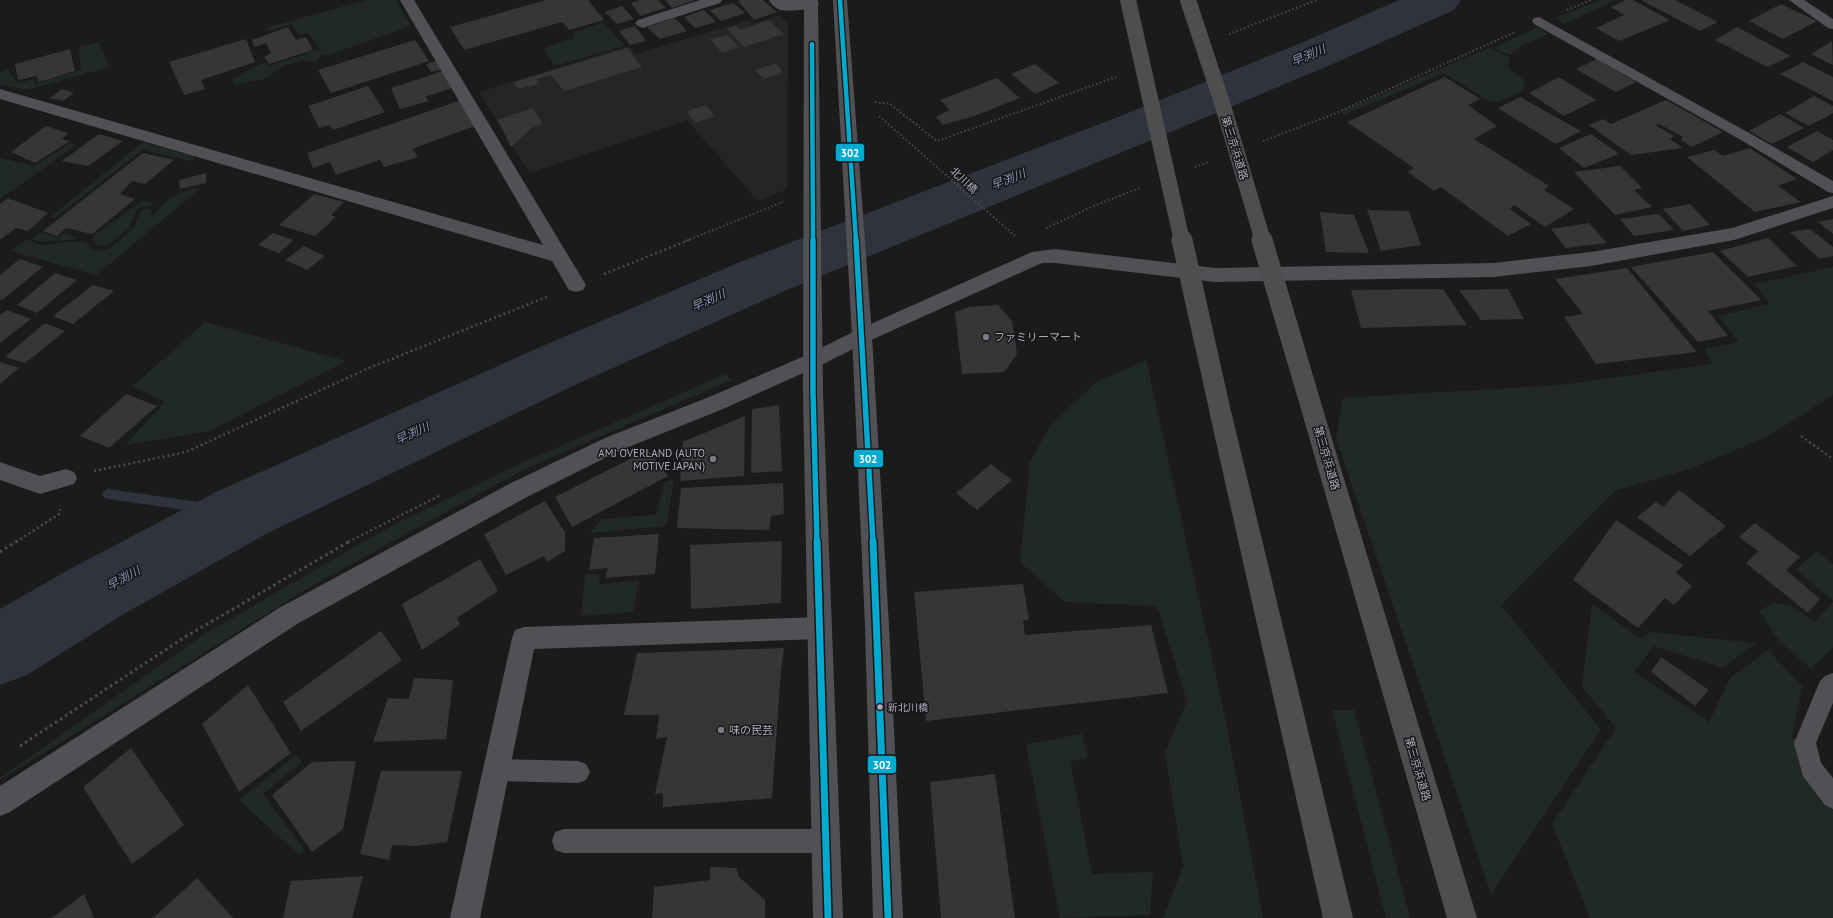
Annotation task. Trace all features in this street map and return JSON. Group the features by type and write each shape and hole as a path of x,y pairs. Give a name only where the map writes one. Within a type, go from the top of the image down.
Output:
{"highway":[{"path":"1128,0 1221,415 1338,918"},
{"name":"第三京浜道路","path":"1188,0 1225,114 1462,918"}],"street":[{"path":"407,0 576,285"},
{"path":"643,23 715,0"},
{"path":"776,0 783,6 811,2 813,393 828,918"},
{"path":"840,0 853,179 862,336 877,626 888,918"},
{"path":"0,94 559,256"},
{"path":"0,802 288,616 517,491 613,444 716,403 814,360 862,336 1039,257 1055,256 1215,275 1494,270 1591,259 1734,234 1833,202"},
{"path":"0,471 40,485 66,478"},
{"path":"465,918 524,638 820,628"}],"lane":[{"path":"1795,0 1833,24"},
{"path":"1539,21 1746,137 1833,188"},
{"path":"1833,683 1828,688 1805,743 1811,768 1833,797"},
{"path":"496,770 578,772"},
{"path":"564,841 825,841"}],"path":[{"path":"846,98 890,104 937,141 1098,84"},
{"name":"北川橋","path":"880,116 924,154 1011,234"},
{"path":"0,552 59,514 66,478 186,452 369,368 812,193"},
{"path":"1801,436 1833,459"}],"shaded area":[{"path":"367,0 396,0 411,26 329,55 321,55 316,63 304,60 280,67 268,78 235,85 232,80 264,62 269,66 320,49 308,33 299,35 291,24 269,31 265,28"},
{"path":"1601,0 1617,0 1564,24 1555,18"},
{"path":"780,15 788,24 787,189 758,201 687,120 529,173 479,92 629,46 636,54 748,20 752,24"},
{"path":"603,23 625,46 554,66 544,48 574,38 575,32"},
{"path":"1538,27 1548,34 1521,46 1510,55 1494,48"},
{"path":"99,42 109,67 27,90 0,84 0,72 7,69 18,83 34,79 35,84 81,70 79,47"},
{"path":"1489,48 1510,57 1508,68 1525,81 1522,91 1498,102 1487,100 1444,73 1344,115 1340,112"},
{"path":"143,142 196,157 192,161 143,150 54,218 50,217"},
{"path":"70,143 76,145 0,199 0,158 34,166"},
{"path":"201,188 96,275 11,251 28,239 37,244 85,242 94,251 109,249 133,229 142,210 150,209 152,217 163,205 179,194"},
{"path":"143,200 156,205 138,208 129,228 107,246 96,245 92,237"},
{"path":"40,232 59,237 66,233 80,239 42,242 32,239"},
{"path":"1833,267 1833,395 1767,437 1689,469 1615,491 1501,605 1601,730 1491,894 1336,438 1343,398 1560,385 1712,364 1705,349 1739,342 1718,316 1770,304 1755,284"},
{"path":"205,322 346,361 210,431 125,445 165,402 133,386"},
{"path":"1146,360 1225,717 1263,918 1163,918 1183,866 1165,753 1187,701 1157,606 1065,602 1020,562 1030,461 1051,425 1095,383"},
{"path":"726,374 732,380 527,468 308,588 0,780 0,778 206,633 395,524 526,461"},
{"path":"674,480 666,526 590,533 602,519 656,515 665,482"},
{"path":"1816,551 1833,564 1833,601 1796,570"},
{"path":"585,574 600,574 599,584 639,581 633,612 581,616"},
{"path":"1833,602 1833,647 1811,669 1780,642 1759,611 1773,603 1790,605 1814,622"},
{"path":"1592,604 1641,639 1650,632 1756,643 1723,668 1654,646 1634,672 1709,722 1730,678 1768,650 1802,686 1792,736 1833,783 1833,918 1590,918 1552,824 1616,728 1582,687"},
{"path":"1332,710 1354,710 1410,918 1386,918"},
{"path":"1082,734 1088,757 1070,762 1092,874 1153,872 1150,915 1060,918 1026,744"},
{"path":"296,755 302,762 263,794 305,850 299,855 239,800"}],"building":[{"path":"546,0 588,0 604,20 569,30 562,22 464,50 450,27"},
{"path":"640,0 658,0 666,8 640,16 631,3"},
{"path":"665,0 695,0 672,8"},
{"path":"763,0 777,12 754,20 738,1"},
{"path":"1626,0 1633,0 1670,20 1619,41 1596,28 1624,15 1611,7"},
{"path":"1641,0 1675,0 1718,22 1700,31"},
{"path":"733,3 745,13 721,21 710,10"},
{"path":"1781,4 1817,21 1783,39 1749,21"},
{"path":"622,6 634,19 617,24 605,12"},
{"path":"704,10 716,22 695,28 684,17"},
{"path":"675,18 687,31 660,39 647,27"},
{"path":"769,20 784,34 744,47 727,29 736,26 740,30"},
{"path":"635,26 646,41 630,45 619,31"},
{"path":"288,27 296,40 306,37 313,50 269,64 264,57 271,53 266,43 254,47 252,40"},
{"path":"1737,27 1791,56 1767,67 1715,40"},
{"path":"727,35 739,47 722,53 710,39"},
{"path":"246,39 255,62 201,80 205,89 184,95 169,62"},
{"path":"415,40 429,61 331,93 318,70"},
{"path":"1832,41 1833,65 1811,54"},
{"path":"627,48 642,67 564,91 551,75 537,79 539,84 518,89 514,82"},
{"path":"70,49 75,71 39,82 37,76 18,80 15,64"},
{"path":"1597,59 1636,82 1616,92 1576,69"},
{"path":"439,60 443,69 431,72 426,64"},
{"path":"1803,62 1833,77 1833,101 1780,74"},
{"path":"776,63 783,73 764,79 754,70"},
{"path":"1035,64 1059,83 1035,94 1011,74"},
{"path":"443,71 455,87 425,97 429,101 400,109 391,88"},
{"path":"1445,77 1480,99 1468,105 1497,126 1474,139 1549,186 1544,190 1574,209 1545,227 1514,205 1510,209 1531,224 1508,236 1441,187 1434,191 1408,172 1414,168 1347,122"},
{"path":"1559,77 1596,100 1564,116 1529,93"},
{"path":"997,78 1020,98 974,116 943,125 936,117 950,110 940,100"},
{"path":"368,86 385,112 333,130 329,125 319,128 308,106"},
{"path":"62,89 74,93 63,101 50,98"},
{"path":"1814,96 1833,106 1833,113 1809,126 1785,113"},
{"path":"1520,97 1581,131 1556,144 1498,108"},
{"path":"461,100 475,126 412,149 418,157 384,167 380,160 336,175 330,162 313,168 307,153"},
{"path":"1666,100 1723,132 1692,147 1681,140 1683,137 1659,124 1655,125 1674,136 1670,139 1683,148 1631,155 1589,125 1603,119 1611,124"},
{"path":"706,105 715,116 695,123 687,111"},
{"path":"533,108 543,124 532,128 511,147 498,120"},
{"path":"1780,114 1804,128 1772,144 1749,131"},
{"path":"46,126 68,133 62,139 70,141 35,163 11,152"},
{"path":"1817,131 1833,140 1833,150 1813,162 1787,147"},
{"path":"99,134 123,141 88,166 62,161"},
{"path":"1591,134 1619,154 1584,168 1559,148"},
{"path":"1750,148 1797,179 1778,186 1801,202 1755,212 1687,157 1714,150 1723,156"},
{"path":"143,153 174,160 145,184 132,181 120,194 135,199 92,234 66,228 57,236 43,231"},
{"path":"1620,166 1642,188 1634,190 1652,207 1615,215 1574,172"},
{"path":"206,173 206,183 180,189 179,180"},
{"path":"314,194 344,202 331,215 336,217 315,236 279,225"},
{"path":"8,198 48,213 28,231 16,228 0,240 0,204"},
{"path":"1690,204 1710,225 1683,231 1663,209"},
{"path":"1367,210 1409,211 1421,245 1381,251"},
{"path":"1320,212 1354,215 1369,253 1326,252"},
{"path":"1659,214 1674,230 1634,236 1620,219"},
{"path":"1833,219 1833,234 1818,222"},
{"path":"1589,223 1607,243 1566,248 1551,229"},
{"path":"1810,229 1833,247 1833,256 1820,259 1790,232"},
{"path":"273,233 294,240 279,253 258,245"},
{"path":"1768,238 1797,266 1748,277 1720,251"},
{"path":"304,246 325,256 307,270 285,260"},
{"path":"1713,252 1761,300 1708,311 1728,336 1698,342 1631,267"},
{"path":"20,259 43,267 2,300 0,299 0,275"},
{"path":"1627,268 1697,352 1596,364 1564,317 1583,314 1555,279"},
{"path":"55,273 77,280 37,313 17,305"},
{"path":"93,285 114,291 73,324 53,316"},
{"path":"1443,289 1467,325 1361,328 1351,290"},
{"path":"1508,289 1524,319 1481,320 1459,290"},
{"name":"ファミリーマート","path":"998,305 1012,321 1017,354 1004,372 962,374 955,312 969,307"},
{"path":"7,310 31,319 0,343 0,315"},
{"path":"45,323 65,331 25,363 5,357"},
{"path":"0,362 19,368 0,384"},
{"path":"126,394 157,406 109,448 80,436"},
{"path":"779,405 782,471 751,473 752,409"},
{"name":"AMJ OVERLAND (AUTO MOTIVE JAPAN)","path":"745,416 744,476 680,481 683,442"},
{"path":"648,450 668,476 572,527 555,497"},
{"path":"991,464 1012,480 977,510 956,493"},
{"path":"783,483 784,514 771,516 769,530 677,528 681,488"},
{"path":"1679,490 1726,526 1690,556 1637,517 1656,502 1663,507"},
{"path":"545,501 565,532 565,551 547,562 544,556 506,575 484,534"},
{"path":"1616,520 1683,565 1676,573 1692,586 1674,605 1665,598 1638,628 1573,580"},
{"path":"1755,523 1800,557 1786,570 1820,599 1808,613 1746,563 1758,551 1739,537"},
{"path":"659,534 655,574 605,578 608,568 589,570 594,538"},
{"path":"782,541 781,603 691,609 690,545"},
{"path":"480,559 498,591 457,618 460,625 422,650 402,604"},
{"path":"1023,584 1029,620 1023,620 1025,635 1151,625 1168,693 926,721 914,592"},
{"path":"381,631 402,660 301,731 283,702"},
{"path":"784,648 772,798 663,807 663,793 655,794 667,737 656,739 659,715 624,715 637,653"},
{"path":"1661,657 1709,690 1695,706 1651,672"},
{"path":"414,678 453,680 446,739 373,742 388,698 409,699"},
{"path":"248,685 291,753 239,792 202,724"},
{"path":"131,748 184,825 132,864 83,787"},
{"path":"356,761 343,829 312,852 272,795 312,762"},
{"path":"381,771 462,771 447,842 417,846 392,845 389,860 360,854"},
{"path":"995,774 1015,918 941,918 930,782"},
{"path":"710,867 736,868 739,877 765,900 765,918 652,918 654,887 710,880"},
{"path":"363,876 352,918 283,918 291,881"},
{"path":"197,878 233,918 153,918"},
{"path":"84,894 94,918 52,918"}],"waterway":[{"name":"早渕川","path":"0,650 96,592 241,513 553,368 766,275 1136,128 1318,53 1438,0"},
{"path":"108,494 241,513"}],"transit line":[{"name":"302","path":"840,0 862,336 877,626 888,918"},
{"name":"302","path":"812,44 813,393 828,918"}],"place":[{"name":"ファミリーマート","path":"986,337"},
{"name":"AMJ OVERLAND (AUTO MOTIVE JAPAN)","path":"713,459"},
{"name":"新北川橋","path":"880,707"},
{"name":"味の民芸","path":"721,730"}]}
